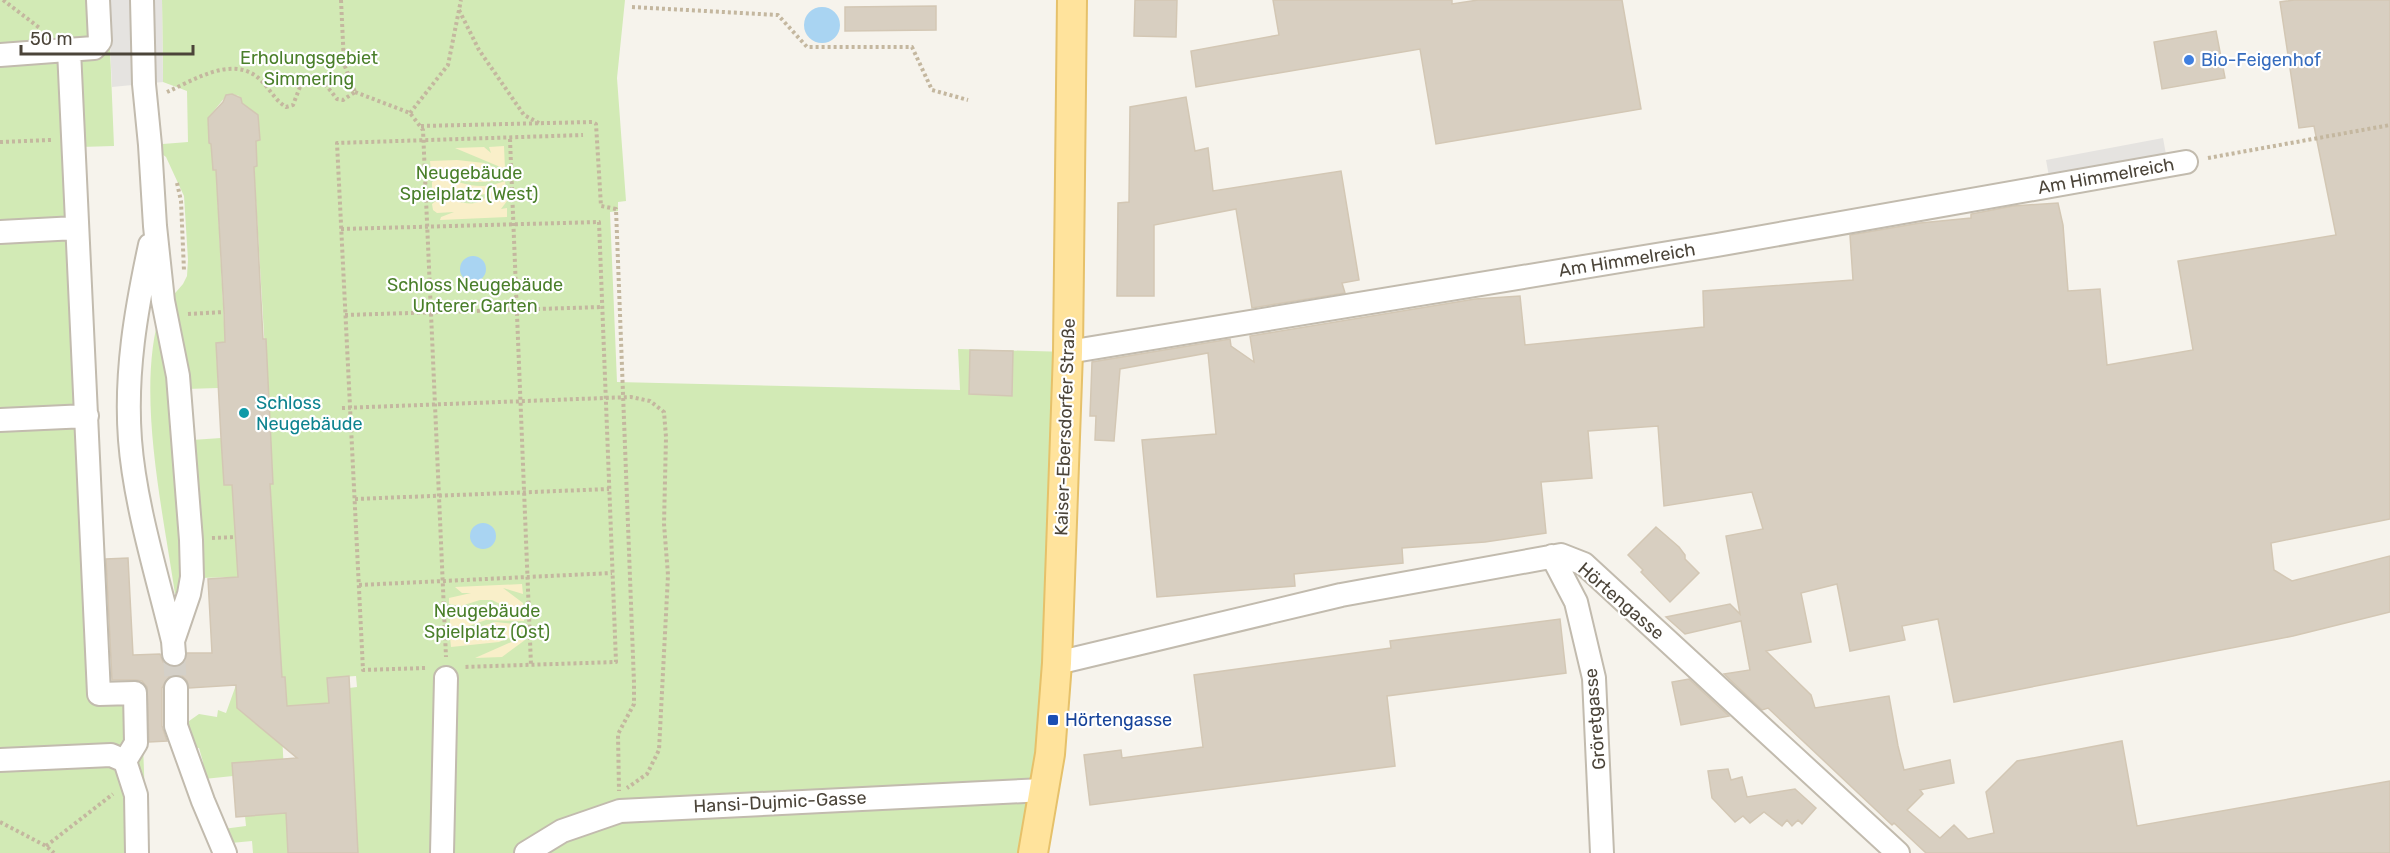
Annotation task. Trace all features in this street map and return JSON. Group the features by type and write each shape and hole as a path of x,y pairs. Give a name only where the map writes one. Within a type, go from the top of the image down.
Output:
{"main road":[{"name":"Kaiser-Ebersdorfer Straße","path":"1033,853 1053,720 1057,663 1068,352 1072,0"}],"street":[{"path":"0,54 94,48 100,41 98,0"},
{"path":"142,0 145,102 155,226 164,301 178,376 191,550 192,577 174,647 149,541 130,442 128,402 135,315 155,226"},
{"path":"69,50 99,694 135,693 135,743 129,770 136,795 136,853"},
{"name":"Am Himmelreich","path":"1068,352 1728,243 2186,162"},
{"path":"0,232 76,228"},
{"path":"0,420 87,417"},
{"name":"Hörtengasse","path":"1057,663 1341,595 1561,555 1584,564 1898,853"},
{"name":"Gröretgasse","path":"1552,556 1576,602 1594,678 1602,853"},
{"path":"442,853 446,673"},
{"path":"176,688 176,726 202,801 225,853"},
{"path":"0,760 111,755 129,770"},
{"name":"Hansi-Dujmic-Gasse","path":"526,853 562,831 588,821 631,810 1044,790"}],"path":[{"path":"3,0 69,50"},
{"path":"341,0 344,64 355,92 410,113 422,128 446,673"},
{"path":"410,113 448,65 461,0"},
{"path":"632,7 778,15 807,47 912,47 932,90 968,100"},
{"path":"459,10 479,50 524,115 540,124"},
{"path":"145,102 222,69 236,67 257,77 286,107 293,105 303,80 309,76 316,77 337,99 343,100 355,92"},
{"path":"342,408 520,402 622,397 632,397 650,401 664,412 666,438 664,524 668,575 659,750 647,774 619,793 618,734 634,704 635,694 622,397 616,209 601,206 596,124 592,122 422,128"},
{"path":"2186,162 2390,125"},
{"path":"341,230 599,222 616,662 531,665 446,673 363,670 358,585 355,499 345,315 341,230 337,143 583,135"},
{"path":"510,139 531,665"},
{"path":"0,142 58,140"},
{"path":"345,315 602,307"},
{"path":"197,313 224,312"},
{"path":"355,499 609,489"},
{"path":"209,538 236,537"},
{"path":"358,585 612,573"},
{"path":"46,846 129,770"},
{"path":"0,822 46,846 54,853"}],"green space":[{"path":"0,0 108,0 114,146 80,147 105,691 141,690 147,853 0,853"},
{"path":"162,0 625,0 617,78 626,201 618,202 618,211 610,212 617,382 960,390 958,349 1068,352 1033,853 358,853 349,688 357,687 356,676 327,678 329,703 287,706 285,678 282,677 254,167 257,166 256,141 260,140 258,115 242,103 239,96 232,94 226,96 208,118 209,143 216,170 225,342 216,343 218,388 186,389 170,299 187,276 184,196 166,157 150,145 188,142 187,91 163,82"},
{"path":"161,310 186,583 175,594 158,488 151,413 154,342"},
{"path":"221,438 224,485 232,485 238,577 199,578 192,440"},
{"path":"236,685 237,708 264,730 281,713 288,853 253,853 252,841 231,843 223,829 246,826 245,816 236,817 233,776 204,779 198,765 203,762 199,748 190,749 182,726 199,714 217,717 218,710 226,713"}],"sand":[{"path":"504,146 505,169 455,148 484,147 491,153 489,147"},
{"path":"457,160 484,163 505,172 506,178 477,182 450,178 431,172 430,161"},
{"path":"441,177 480,186 505,181 507,201 501,209 507,208 507,217 440,220 441,217 454,212 437,213 433,210 432,204 438,200 473,203 487,196 485,194 465,198 432,191 432,182"},
{"path":"522,584 523,594 503,588 523,603 524,621 486,620 463,628 450,626 450,617 486,607 510,609 492,600 480,600 461,606 449,604 449,598 471,593 462,593 455,587"},
{"path":"495,622 524,625 524,631 499,642 451,647 450,637"},
{"path":"525,636 525,640 502,657 475,658"}],"shaded area":[{"path":"108,0 162,0 163,82 112,87"},
{"path":"2163,138 2167,160 2050,182 2046,160"}],"water":[{"path":"822,7 835,12 840,25 835,38 822,43 809,38 804,25 809,12"},
{"path":"473,256 482,260 486,269 482,278 473,282 464,278 460,269 464,260"},
{"path":"483,523 492,527 496,536 492,545 483,549 474,545 470,536 474,527"}],"building":[{"path":"1135,0 1177,0 1176,37 1134,36"},
{"path":"1273,0 1452,0 1452,4 1478,0 1622,0 1641,109 1436,144 1420,49 1196,87 1191,51 1279,35"},
{"path":"2390,0 2390,519 2271,543 2274,570 2292,581 2390,556 2390,612 2293,636 1954,702 1938,619 1902,626 1905,640 1850,651 1837,584 1801,593 1811,642 1766,651 1811,695 1815,708 1889,696 1904,770 1950,760 1954,783 1920,790 1923,794 1907,810 1940,838 1954,825 1968,839 1994,833 1986,792 2017,761 2122,741 2137,826 2390,781 2390,853 1926,853 1894,823 1892,825 1768,708 1762,710 1724,674 1750,670 1741,621 1685,634 1666,617 1730,604 1740,614 1726,536 1763,529 1752,492 1664,506 1658,426 1588,431 1592,478 1541,482 1546,533 1485,542 1402,548 1403,563 1294,574 1295,586 1157,597 1142,440 1216,434 1208,353 1120,369 1114,441 1095,440 1096,416 1090,416 1092,362 1230,339 1231,346 1254,362 1250,336 1475,299 1520,296 1525,345 1704,327 1703,291 1853,280 1850,235 1920,223 1971,218 1971,214 2013,206 2058,203 2063,225 2068,291 2100,289 2107,365 2193,350 2178,261 2336,235 2314,126 2299,128 2280,2"},
{"path":"936,6 936,30 845,31 845,7"},
{"name":"Bio-Feigenhof","path":"2216,31 2225,78 2162,89 2154,42"},
{"name":"Schloss Neugebäude","path":"232,94 241,98 242,103 258,115 260,140 256,141 257,166 254,167 263,339 266,339 273,484 270,484 282,677 285,677 287,706 329,703 327,678 349,676 358,853 288,853 286,813 236,817 232,763 297,758 237,708 236,685 189,688 182,676 169,677 162,688 162,726 167,741 149,742 147,687 142,681 112,680 106,559 128,558 133,655 160,654 163,662 174,667 182,665 187,653 212,653 208,579 238,577 232,485 224,485 216,343 225,342 224,312 216,170 213,170 208,118 223,102 226,95"},
{"path":"1186,97 1195,151 1208,148 1213,191 1341,171 1359,280 1342,283 1345,293 1252,308 1236,209 1154,225 1154,296 1117,296 1118,203 1129,202 1130,107"},
{"path":"970,350 1013,351 1012,396 969,394"},
{"path":"1656,527 1679,547 1685,559 1699,573 1670,602 1628,555"},
{"path":"1560,619 1566,673 1387,696 1395,766 1090,805 1084,755 1121,750 1122,758 1203,747 1194,675 1391,648 1390,641"},
{"path":"1689,679 1729,716 1681,725 1672,682"},
{"path":"1728,769 1731,780 1742,777 1747,797 1795,789 1816,808 1802,824 1798,820 1792,826 1787,820 1782,826 1764,812 1750,823 1743,816 1735,822 1712,798 1708,771"}],"tunnel":[{"path":"174,654 176,688"}],"place":[{"name":"Bio-Feigenhof","path":"2189,60"},
{"name":"Schloss Neugebäude","path":"244,413"},
{"name":"Hörtengasse","path":"1053,720"}],"park label":[{"name":"Erholungsgebiet Simmering","path":"309,68"},
{"name":"Neugebäude Spielplatz (West)","path":"469,183"},
{"name":"Schloss Neugebäude Unterer Garten","path":"475,295"},
{"name":"Neugebäude Spielplatz (Ost)","path":"487,621"}]}
